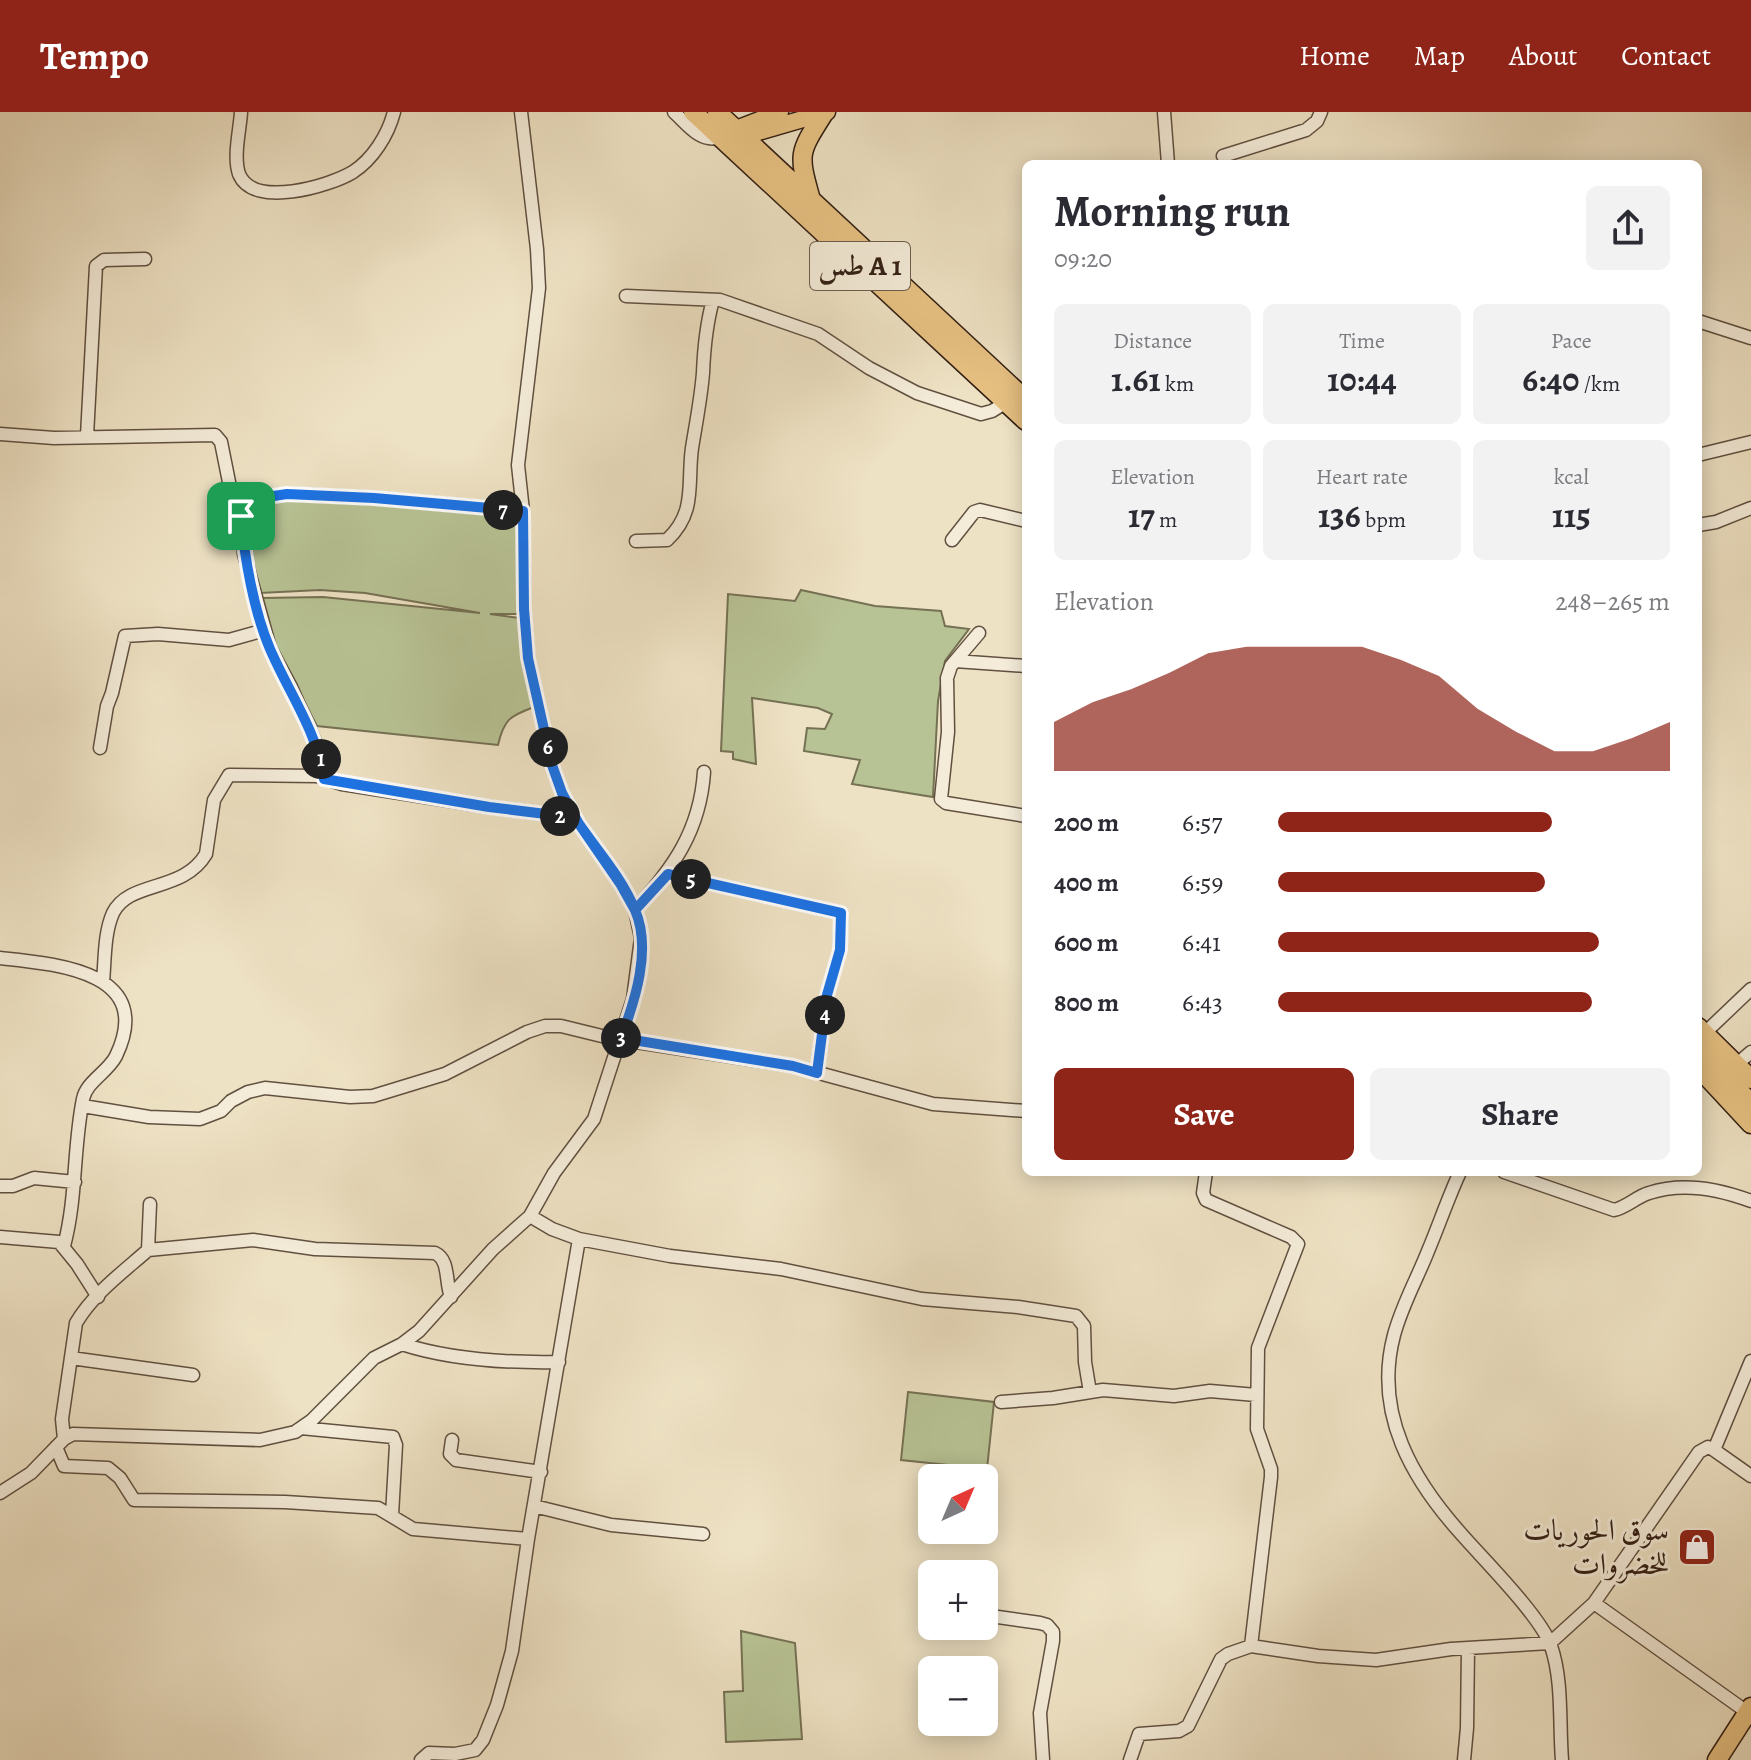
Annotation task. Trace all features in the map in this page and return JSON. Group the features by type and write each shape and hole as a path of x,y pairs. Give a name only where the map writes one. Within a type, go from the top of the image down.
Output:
{"highway":[{"name":"طس A 1","path":"693,112 733,138 811,200 1022,396"},
{"name":"طس A 1","path":"717,112 733,138 1022,418"},
{"path":"811,200 801,154 804,144 826,112"},
{"path":"1702,1027 1749,1058"},
{"path":"1702,1027 1751,1079"},
{"path":"1702,1053 1751,1103"},
{"path":"1702,1071 1751,1124"},
{"path":"1718,1760 1750,1715"},
{"path":"1728,1760 1750,1715"}],"main road":[{"path":"733,138 780,112"},
{"path":"733,138 826,112"}],"street":[{"path":"241,112 237,156 240,175 246,185 293,192 321,187 353,171 372,155 390,128 394,112"},
{"path":"0,1493 31,1473 73,1434 260,1440 283,1437 301,1428 374,1358 402,1344 451,1297 493,1249 530,1216 554,1173 594,1119 638,975 641,938 635,910 573,815 552,765 528,658 519,452 539,288 521,112"},
{"path":"674,112 708,140 733,138"},
{"path":"1164,112 1168,160"},
{"path":"1223,156 1306,130 1317,121 1321,112"},
{"path":"87,436 96,266 104,260 145,259"},
{"path":"626,296 713,300 818,334 869,368 917,393 981,414 1005,403"},
{"path":"636,541 667,540 688,507 692,494 692,452 703,350 713,300"},
{"path":"1702,322 1751,338"},
{"path":"0,434 54,438 215,435 219,438 235,512 241,516"},
{"path":"1702,454 1751,442"},
{"path":"241,516 246,515 260,498 287,494 523,511"},
{"path":"1702,524 1751,508"},
{"path":"952,540 974,512 980,510 1022,520"},
{"path":"241,516 244,554 270,648 320,753 324,779"},
{"path":"100,748 125,636 158,634 229,640 265,630"},
{"path":"979,633 955,661 947,678 948,732 941,799 946,803 1022,815"},
{"path":"955,661 1022,666"},
{"path":"635,910 668,874 683,848 697,812 704,772"},
{"path":"103,982 109,924 114,912 128,897 182,878 202,861 206,854 214,800 229,775 303,775 489,807 573,815"},
{"path":"668,874 841,913 840,950 827,995 817,1073"},
{"path":"0,958 86,974 103,982 126,1008 126,1030 116,1056 83,1097 75,1182 64,1246"},
{"path":"1702,1027 1751,989"},
{"path":"83,1106 149,1117 200,1119 221,1111 231,1101 248,1092 265,1088 350,1097 373,1096 445,1074 527,1032 545,1026 561,1026 793,1066 933,1104 1022,1111"},
{"path":"1205,1176 1203,1193 1206,1200 1291,1237 1298,1244 1258,1348 1257,1429 1271,1477 1251,1646"},
{"path":"1458,1176 1394,1335 1389,1361 1393,1413 1402,1447 1416,1477 1437,1508 1529,1612 1550,1643 1556,1669 1562,1760"},
{"path":"1516,1176 1614,1210 1665,1189 1711,1189 1751,1201"},
{"path":"0,1186 13,1186 34,1178 75,1182"},
{"path":"148,1250 150,1204"},
{"path":"530,1216 552,1229 579,1239 659,1255 804,1273 922,1299 1018,1307 1076,1316 1084,1326 1090,1392"},
{"path":"0,1237 52,1241 64,1246 98,1297"},
{"path":"421,1760 429,1753 468,1753 475,1750 483,1740 497,1705 512,1651 579,1239"},
{"path":"451,1297 445,1278 445,1263 435,1253 315,1249 253,1240 148,1250 98,1297 72,1332 60,1443 64,1466 108,1468 134,1500 332,1504 378,1508 413,1529 528,1539"},
{"path":"402,1344 424,1351 487,1360 559,1362"},
{"path":"71,1358 193,1375"},
{"path":"1714,1450 1751,1361"},
{"path":"1001,1402 1103,1390 1174,1396 1210,1391 1256,1395"},
{"path":"301,1428 393,1437 396,1445 392,1515"},
{"path":"452,1440 450,1454 456,1460 541,1472"},
{"path":"1130,1760 1139,1734 1179,1731 1188,1726 1221,1659 1251,1646 1318,1656 1376,1660 1468,1648 1550,1643 1594,1603 1699,1452 1708,1447 1751,1476"},
{"path":"534,1506 611,1525 703,1534"},
{"path":"1594,1603 1750,1715"},
{"path":"998,1617 1040,1623 1053,1632 1040,1713 1043,1760"},
{"path":"1464,1760 1468,1648"}],"green space":[{"path":"331,500 520,516 520,614 490,614 519,618 534,707 509,720 498,745 317,726 275,645 261,598 323,597 480,613 365,593 320,590 260,593 251,542 256,518 274,502"},
{"path":"801,590 875,606 941,611 945,626 969,629 945,661 938,701 933,797 852,784 860,760 804,751 807,728 825,729 832,714 818,708 752,698 756,764 733,759 733,752 721,751 728,594 795,601"},
{"path":"908,1392 994,1402 988,1464 901,1460"},
{"path":"741,1631 795,1643 802,1739 726,1742 724,1692 743,1691"}],"place":[{"name":"سوق الحوريات للخضروات","path":"1697,1547"}],"route":[{"path":"241,516 244,554 270,648 320,753 324,779 489,807 573,815 621,885 639,924 641,953 638,975 621,1038 793,1066 817,1073 827,995 840,950 841,913 668,874 635,910 621,885 579,824 573,815 552,765 532,685 524,609 523,511 287,494 266,495 246,515 241,516"}]}
